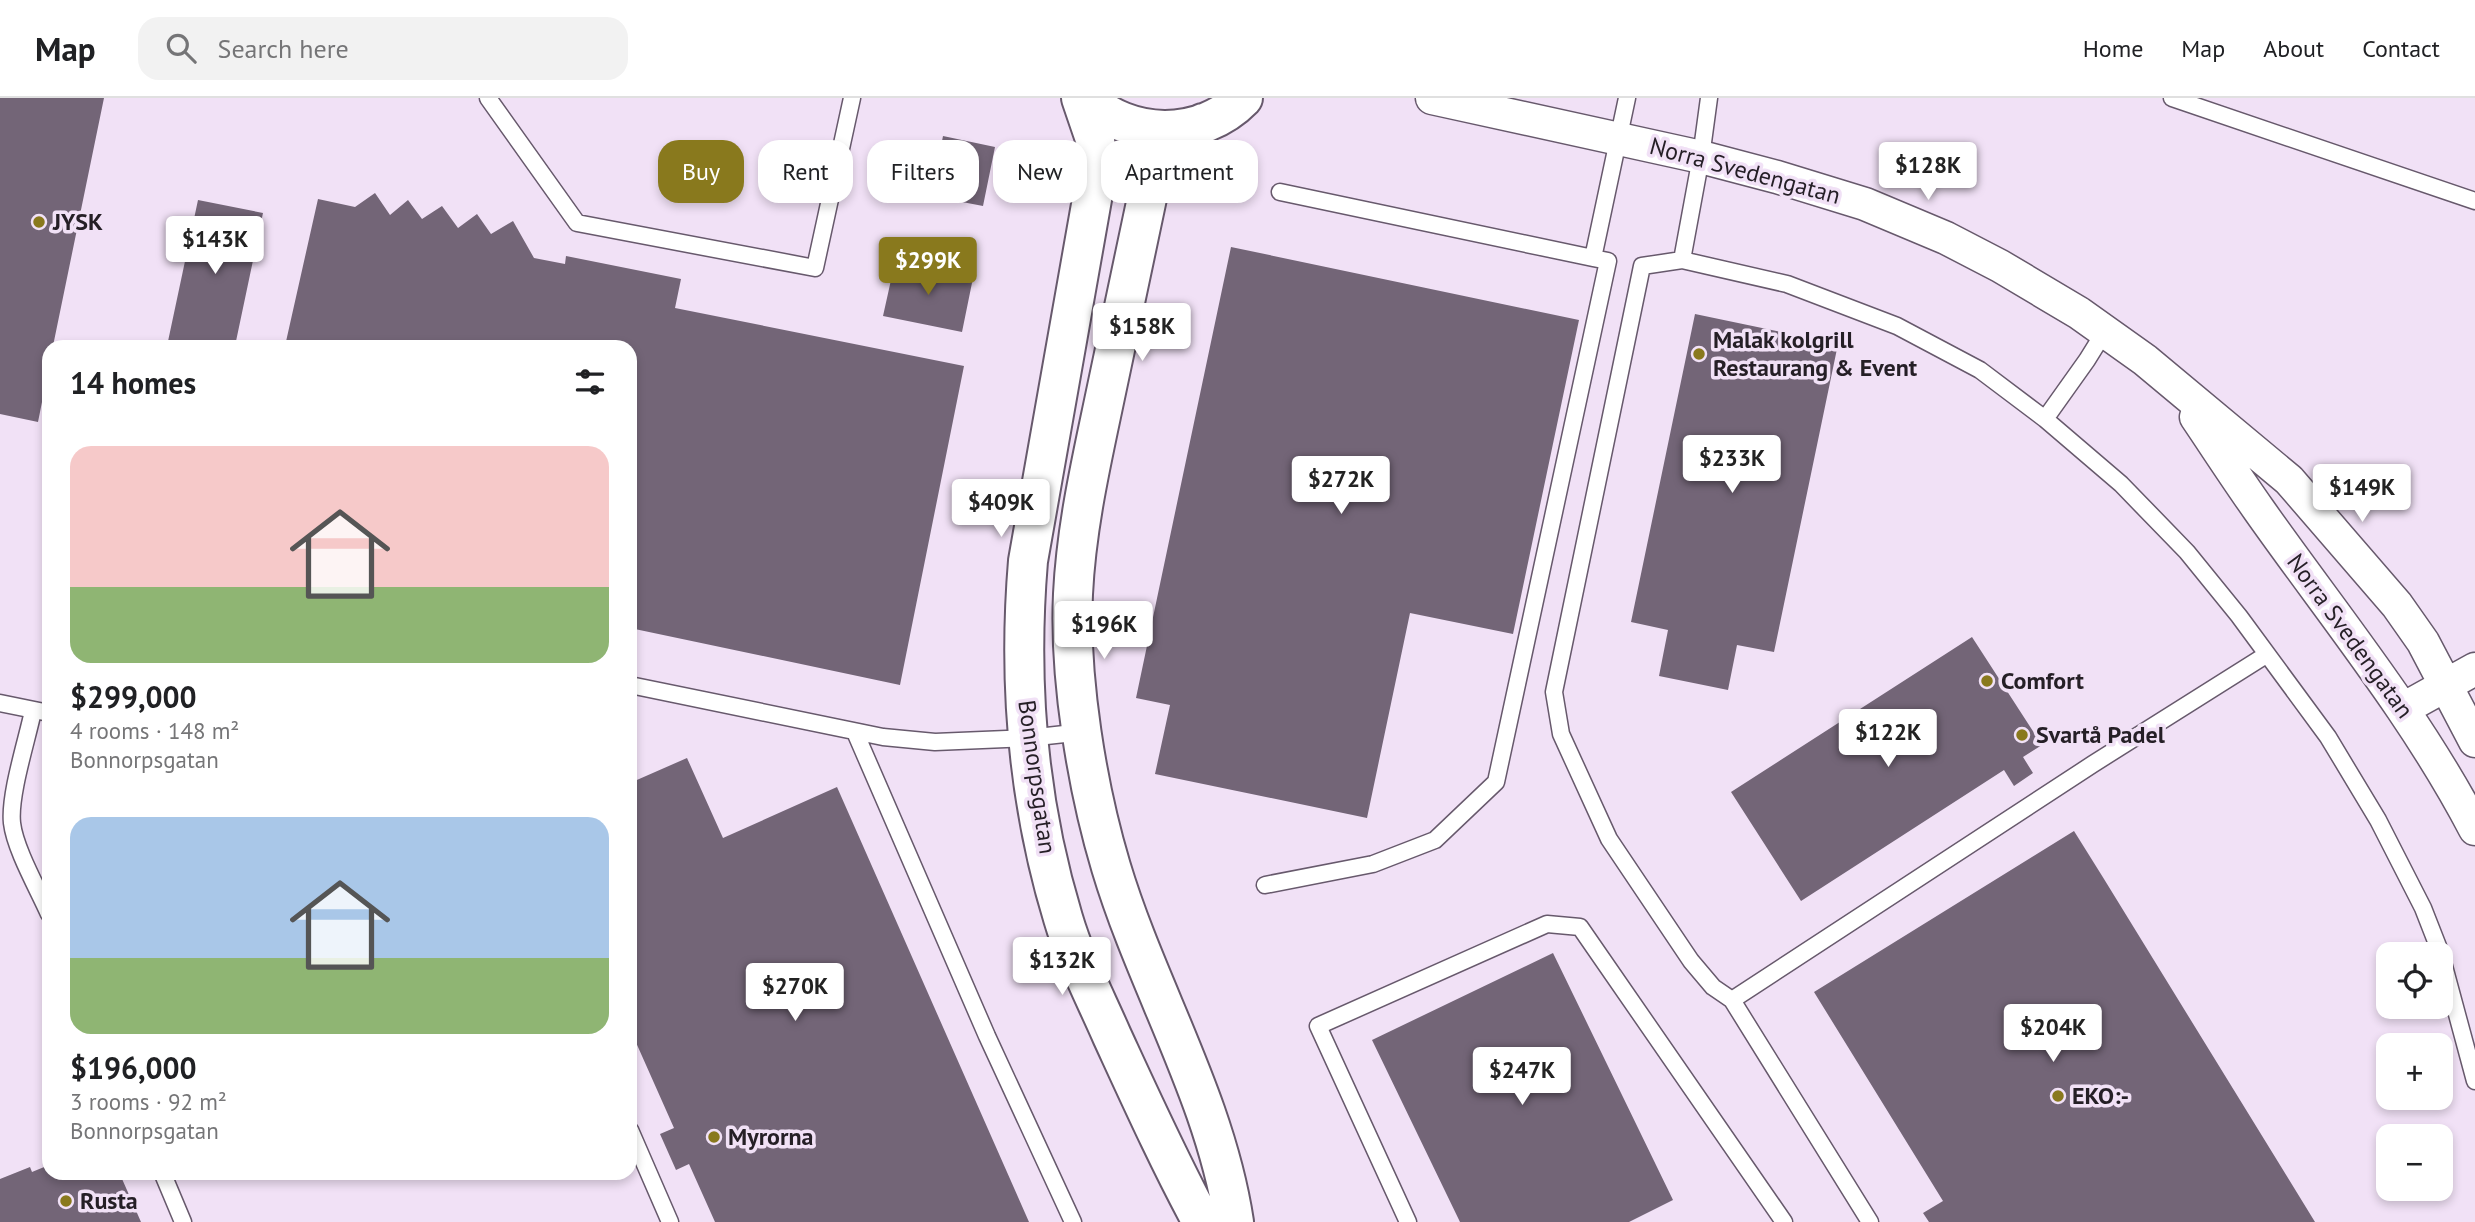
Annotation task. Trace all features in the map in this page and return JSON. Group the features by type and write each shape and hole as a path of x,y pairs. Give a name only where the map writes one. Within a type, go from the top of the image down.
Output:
{"street":[{"path":"1083,98 1115,119 1136,127 1181,129 1203,124"},
{"name":"Bonnorpsgatan","path":"1083,98 1095,139 1097,171 1028,561 1023,620 1028,738 1038,812 1063,920 1080,965 1166,1155 1202,1222"},
{"name":"Norra Svedengatan","path":"1432,98 1702,157 1866,204 1923,228 2000,266 2079,313 2145,360 2289,480 2397,604 2423,642 2472,728"},
{"path":"1234,1222 1216,1141 1199,1091 1133,934 1097,817 1073,652 1073,594 1080,516 1147,198 1158,169 1171,149 1203,124 1247,99"},
{"name":"Norra Svedengatan","path":"2178,390 2259,511 2403,709 2475,829"},
{"path":"2403,709 2475,669"},
{"path":"2427,745 2472,728"}],"lane":[{"path":"488,98 577,223 815,268 852,98"},
{"path":"1593,258 1627,98"},
{"path":"1682,260 1702,157 1709,98"},
{"path":"2172,98 2475,201"},
{"path":"1265,885 1373,864 1435,840 1496,782 1608,261 1280,192"},
{"path":"1870,1222 1732,1000 1713,988 1691,961 1609,839 1561,734 1555,692 1642,265 1682,260 1787,284 1897,326 1980,370 2045,419 2121,484 2187,552 2239,616 2328,737 2378,820 2423,908 2436,942"},
{"path":"2045,419 2105,331"},
{"path":"1732,1000 2093,764 2266,655"},
{"path":"637,686 883,737 935,742 1028,738 1083,732"},
{"path":"0,703 41,712 12,809 12,826 42,898"},
{"path":"855,732 987,1036 1073,1222"},
{"path":"1408,1222 1318,1026 1547,924 1580,927 1784,1222"},
{"path":"2453,999 2475,1081"},
{"path":"637,1146 670,1222"},
{"path":"165,1180 183,1222"}],"building":[{"name":"JYSK","path":"0,98 104,98 54,340 42,340 42,402 38,422 0,414"},
{"path":"943,136 962,140 942,140"},
{"path":"979,144 993,147 983,206 967,203 979,203"},
{"path":"375,193 390,215 408,200 422,219 442,206 458,228 477,214 491,234 513,221 534,258 565,264 566,256 681,279 675,308 964,366 900,685 637,629 637,340 286,340 318,199 355,207"},
{"path":"198,200 263,213 236,340 168,340"},
{"path":"1231,247 1579,320 1513,634 1410,613 1367,818 1155,774 1170,705 1136,698"},
{"path":"895,262 973,278 962,332 883,316"},
{"path":"1695,314 1838,344 1774,652 1737,645 1728,690 1659,676 1668,630 1631,622"},
{"path":"1972,637 2042,745 2023,757 2033,773 2014,786 2004,770 1801,901 1731,792"},
{"path":"687,758 723,838 837,787 1029,1222 715,1222 689,1164 676,1170 660,1134 674,1128 637,1045 637,780"},
{"name":"EKO:-","path":"2074,831 2315,1222 1929,1222 1923,1213 1943,1201 1814,992"},
{"path":"1553,953 1673,1200 1629,1222 1460,1222 1372,1040"},
{"name":"Rusta","path":"30,1167 32,1172 42,1168 42,1180 123,1180 141,1222 0,1222 0,1179"}],"place":[{"name":"JYSK","path":"39,222"},
{"name":"Malak kolgrill Restaurang & Event","path":"1699,354"},
{"name":"Comfort","path":"1987,681"},
{"name":"Svartå Padel","path":"2022,735"},
{"name":"EKO:-","path":"2058,1096"},
{"name":"Myrorna","path":"714,1137"},
{"name":"Rusta","path":"66,1201"}]}
